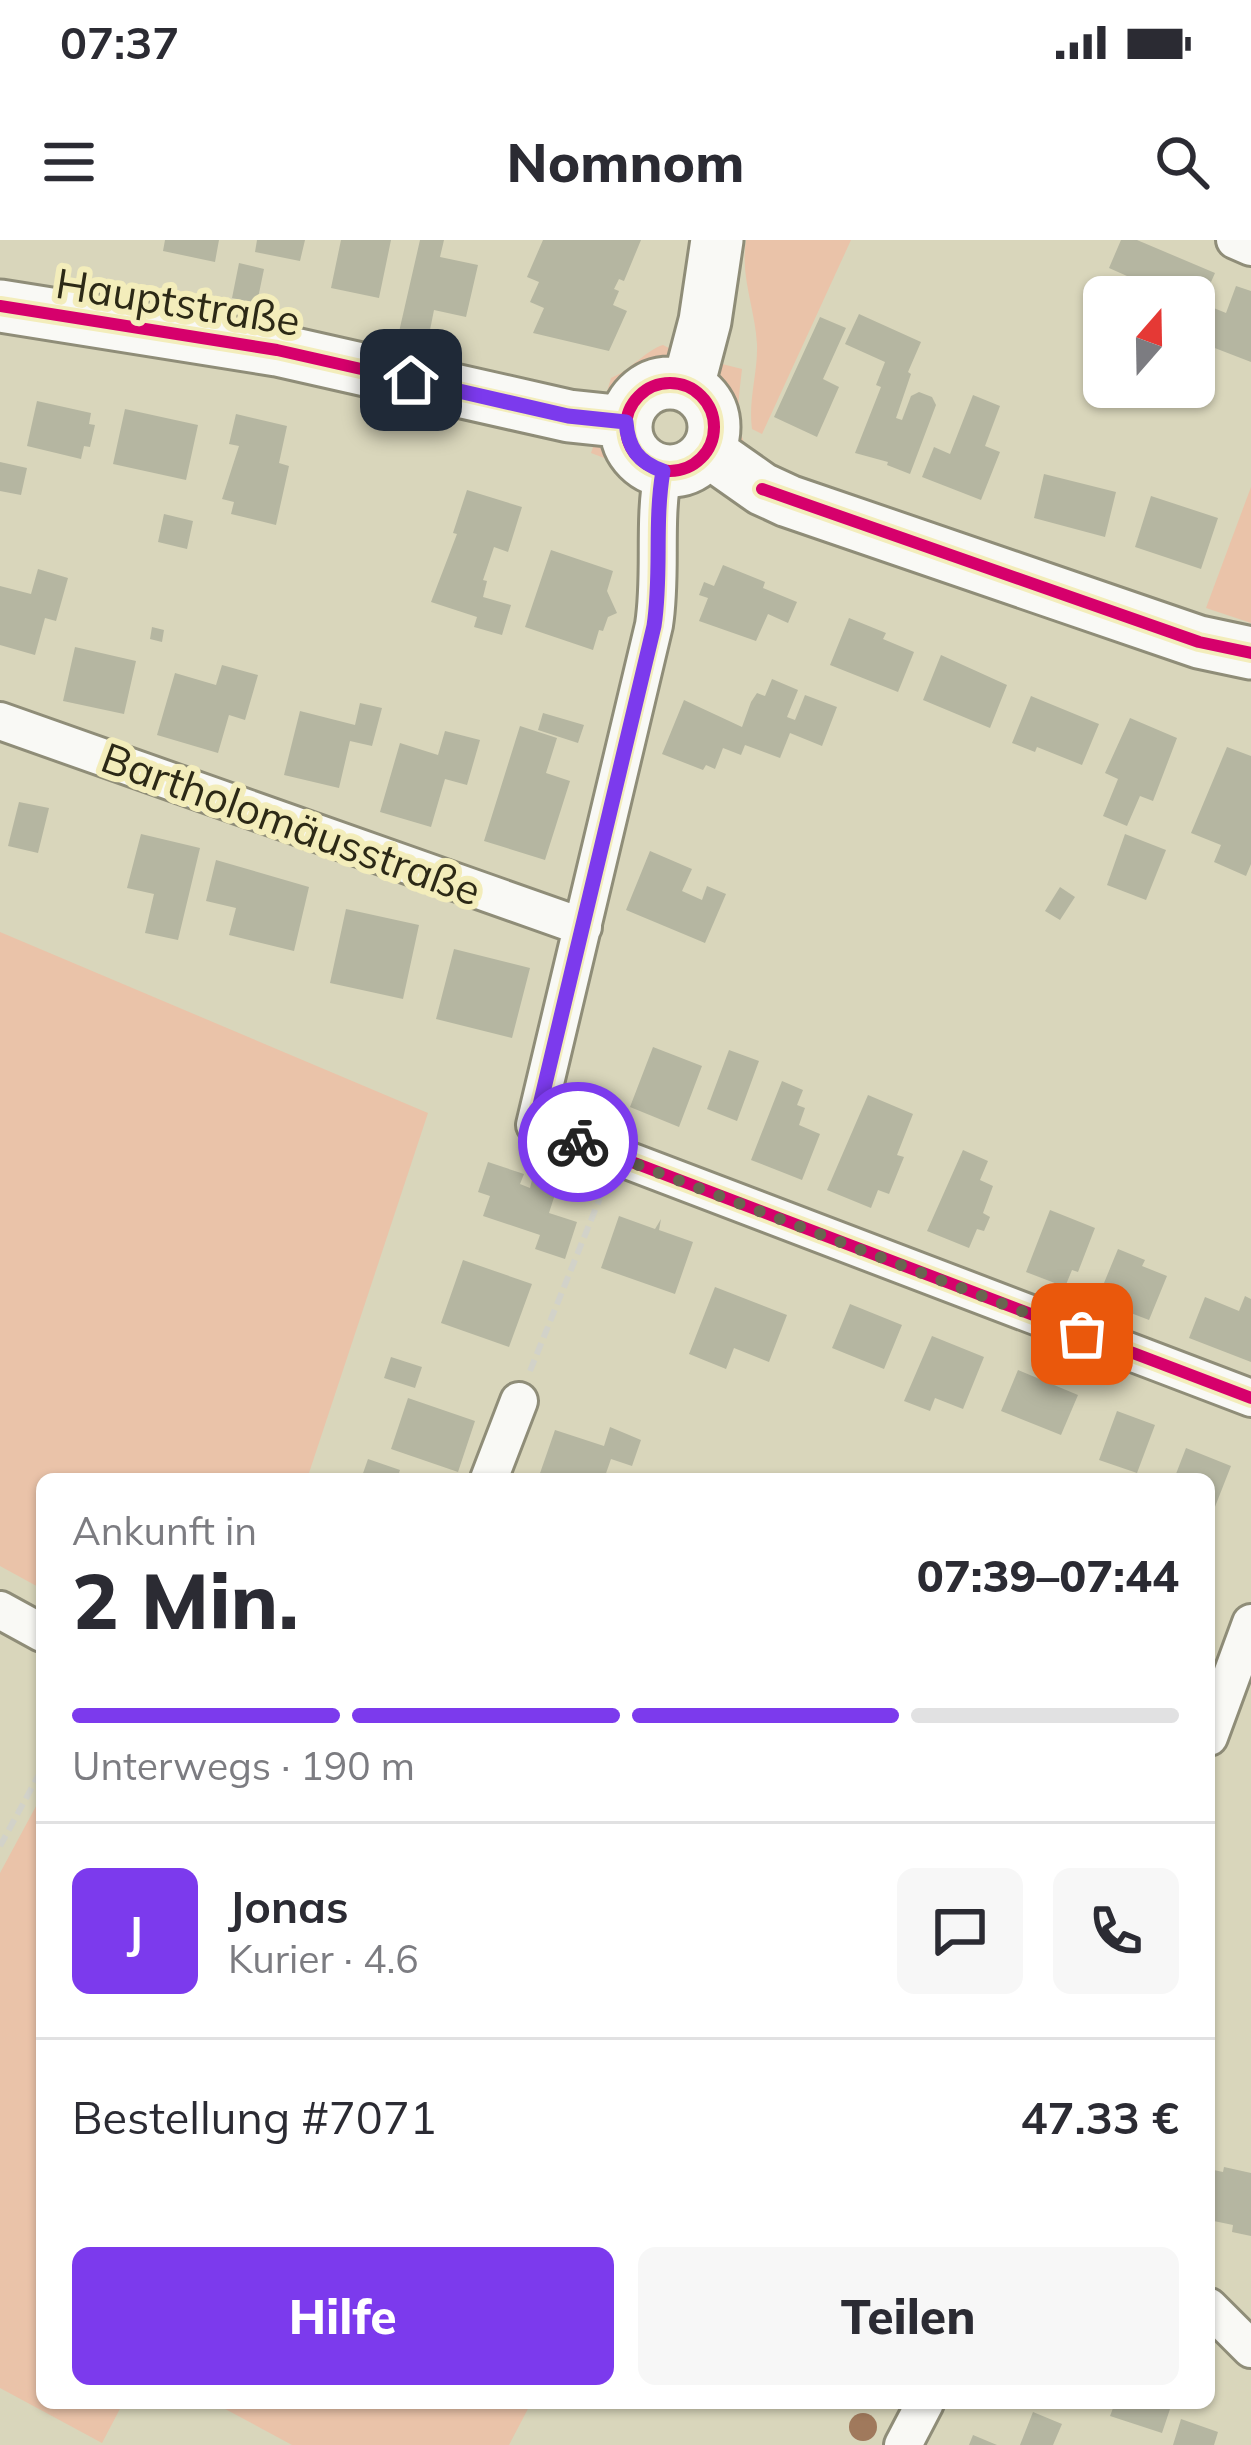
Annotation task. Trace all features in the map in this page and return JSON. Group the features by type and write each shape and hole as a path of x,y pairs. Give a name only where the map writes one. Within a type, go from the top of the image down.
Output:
{"main road":[{"path":"688,386 705,321 717,240"},
{"name":"Hauptstraße","path":"0,306 277,350 568,416 626,422"},
{"path":"686,461 715,427 713,414 699,392 661,383 630,408 626,422 634,454 647,465 686,461 1199,642 1251,652"}],"street":[{"path":"1234,240 1251,247"},
{"path":"686,461 658,530 660,588 654,626 535,1126 1251,1399"},
{"name":"Bartholomäusstraße","path":"0,721 583,927"},
{"path":"491,1473 519,1401"},
{"path":"0,1610 36,1630"},
{"path":"1215,1721 1251,1623"},
{"path":"1215,2313 1251,2349"},
{"path":"902,2445 922,2409"}],"path":[{"path":"519,1401 617,1157"},
{"path":"0,1846 36,1780"}],"shaded area":[{"path":"746,240 851,240 762,434 752,429 757,344 745,267"},
{"path":"663,345 673,350 653,372 606,395 611,378"},
{"path":"722,364 742,369 739,418 746,447 737,445 729,432 718,373"},
{"path":"594,444 616,452 640,471 639,485 607,459 591,453"},
{"path":"1251,487 1251,623 1206,608"},
{"path":"0,932 428,1113 309,1473 36,1473 36,1586 0,1566"},
{"path":"36,1806 36,2407 0,2388 0,1873"},
{"path":"39,2409 120,2409 102,2443"},
{"path":"225,2409 528,2409 509,2445 292,2445"}],"building":[{"path":"165,240 219,240 215,262 163,251"},
{"path":"257,240 305,240 300,261 255,252"},
{"path":"341,240 391,240 379,298 331,288"},
{"path":"420,240 444,240 440,257 478,265 466,317 434,310 428,340 399,332"},
{"path":"543,240 641,240 624,281 619,279 614,289 619,291 613,305 627,311 609,351 533,333 544,308 530,302 539,282 527,277"},
{"path":"1121,240 1137,240 1215,273 1127,276 1109,268"},
{"path":"239,263 264,269 257,303 232,298"},
{"path":"1236,286 1251,291 1251,362 1215,348 1215,308 1226,313"},
{"path":"859,314 921,342 896,418 902,420 911,396 919,392 932,397 936,405 910,474 855,453 881,387 876,385 885,362 845,344"},
{"path":"820,317 846,328 823,379 839,387 817,437 774,417"},
{"path":"973,395 1000,406 985,446 1000,452 981,500 922,477 934,447 950,454"},
{"path":"37,401 91,413 89,424 95,425 90,447 84,446 81,459 27,446"},
{"path":"125,409 198,425 186,480 113,464"},
{"path":"236,414 287,426 279,463 289,466 276,525 231,514 234,502 222,499 239,446 229,444"},
{"path":"0,462 27,468 21,495 0,491"},
{"path":"1044,474 1116,492 1105,537 1034,518"},
{"path":"467,490 522,507 508,552 494,547 483,580 487,581 483,597 511,605 502,635 474,627 477,617 431,602 457,534 453,533"},
{"path":"1151,496 1218,518 1201,569 1135,547"},
{"path":"164,514 193,521 187,549 158,542"},
{"path":"551,550 613,571 607,591 617,613 599,630 593,650 525,627"},
{"path":"723,565 797,602 788,623 768,614 756,641 699,621 708,598 699,595 704,582 714,586"},
{"path":"38,569 68,578 56,621 45,618 35,655 0,645 0,586 31,594"},
{"path":"849,618 886,633 883,639 914,652 898,692 830,665"},
{"path":"152,627 164,630 162,642 150,639"},
{"path":"75,647 136,661 124,714 63,701"},
{"path":"941,655 1007,685 990,728 923,700"},
{"path":"222,665 258,675 245,720 229,715 218,753 157,735 175,673 216,685"},
{"path":"772,679 798,690 787,717 795,720 805,695 837,707 822,746 790,733 780,758 745,745 741,755 723,748 715,769 706,765 703,770 662,754 684,700 742,727 751,702 757,693 765,696"},
{"path":"1031,696 1099,724 1082,765 1037,747 1035,752 1012,743"},
{"path":"360,703 382,708 372,746 350,741 339,788 284,775 300,711 355,725"},
{"path":"543,713 584,725 578,743 538,730"},
{"path":"1130,718 1177,738 1153,801 1140,796 1127,826 1103,816 1118,779 1105,773"},
{"path":"520,726 557,738 546,773 570,781 545,860 484,841"},
{"path":"445,731 480,740 467,785 445,779 431,827 380,812 400,743 438,755"},
{"path":"1227,747 1251,756 1251,864 1246,876 1214,862 1221,845 1191,833"},
{"path":"19,802 49,808 38,853 8,846"},
{"path":"141,834 200,848 178,940 145,933 154,894 127,888"},
{"path":"1125,834 1166,850 1146,900 1107,885"},
{"path":"650,851 692,869 682,891 702,900 707,886 726,894 705,943 626,910"},
{"path":"216,860 309,887 294,951 229,935 236,908 206,901"},
{"path":"1060,887 1075,897 1060,920 1045,911"},
{"path":"346,909 419,925 403,999 330,983"},
{"path":"454,949 530,968 512,1038 436,1019"},
{"path":"653,1047 702,1066 679,1127 630,1107"},
{"path":"729,1050 759,1061 737,1121 707,1109"},
{"path":"782,1081 803,1090 797,1105 805,1108 799,1125 820,1134 802,1180 751,1160"},
{"path":"868,1095 913,1114 897,1155 904,1157 889,1194 878,1190 871,1208 827,1190"},
{"path":"963,1150 988,1161 980,1180 993,1186 983,1213 990,1217 984,1231 977,1229 969,1248 927,1231"},
{"path":"488,1162 524,1174 520,1184 530,1188 532,1180 557,1188 549,1213 577,1222 565,1259 535,1249 540,1235 483,1216 490,1196 478,1192"},
{"path":"1050,1210 1095,1228 1078,1272 1072,1270 1065,1287 1026,1272"},
{"path":"619,1216 655,1229 661,1219 659,1230 693,1242 675,1294 601,1268"},
{"path":"1118,1249 1167,1276 1149,1320 1097,1300"},
{"path":"463,1260 532,1284 509,1347 441,1323"},
{"path":"715,1287 787,1315 769,1362 734,1348 726,1369 689,1354"},
{"path":"1245,1296 1251,1299 1251,1362 1189,1338 1205,1297 1239,1311"},
{"path":"850,1304 902,1325 884,1369 832,1348"},
{"path":"932,1336 984,1357 963,1409 935,1398 930,1411 904,1401"},
{"path":"391,1357 422,1367 415,1388 384,1378"},
{"path":"1018,1370 1078,1395 1061,1435 1001,1411"},
{"path":"408,1398 475,1421 458,1472 391,1449"},
{"path":"1117,1411 1155,1425 1137,1473 1099,1460"},
{"path":"610,1427 641,1440 632,1466 611,1459 606,1473 540,1473 555,1430 604,1446"},
{"path":"1186,1448 1231,1466 1215,1507 1215,1473 1176,1473"},
{"path":"368,1459 400,1470 399,1473 363,1473"},
{"path":"1224,2167 1251,2173 1251,2236 1215,2221 1215,2170 1223,2172"},
{"path":"1113,2409 1170,2409 1162,2433 1110,2416"},
{"path":"1033,2412 1062,2424 1053,2445 1020,2445"},
{"path":"1181,2419 1218,2432 1214,2445 1173,2445"},
{"path":"973,2435 997,2445 969,2445"}],"cycle path":[{"path":"0,306 277,350 569,416 626,422"},
{"path":"670,383 687,386 701,396 711,410 714,427 711,444 701,458 687,468 670,471 653,468 639,458 629,444 626,427 629,410 639,396 653,386 670,383"},
{"path":"663,471 654,625 535,1125 1251,1398"},
{"path":"762,489 1199,642 1251,653"}],"way so far":[{"path":"578,1142 1082,1334"}],"route":[{"path":"411,380 568,416 626,422 634,454 663,471 660,588 654,626 535,1126 578,1142"}]}
